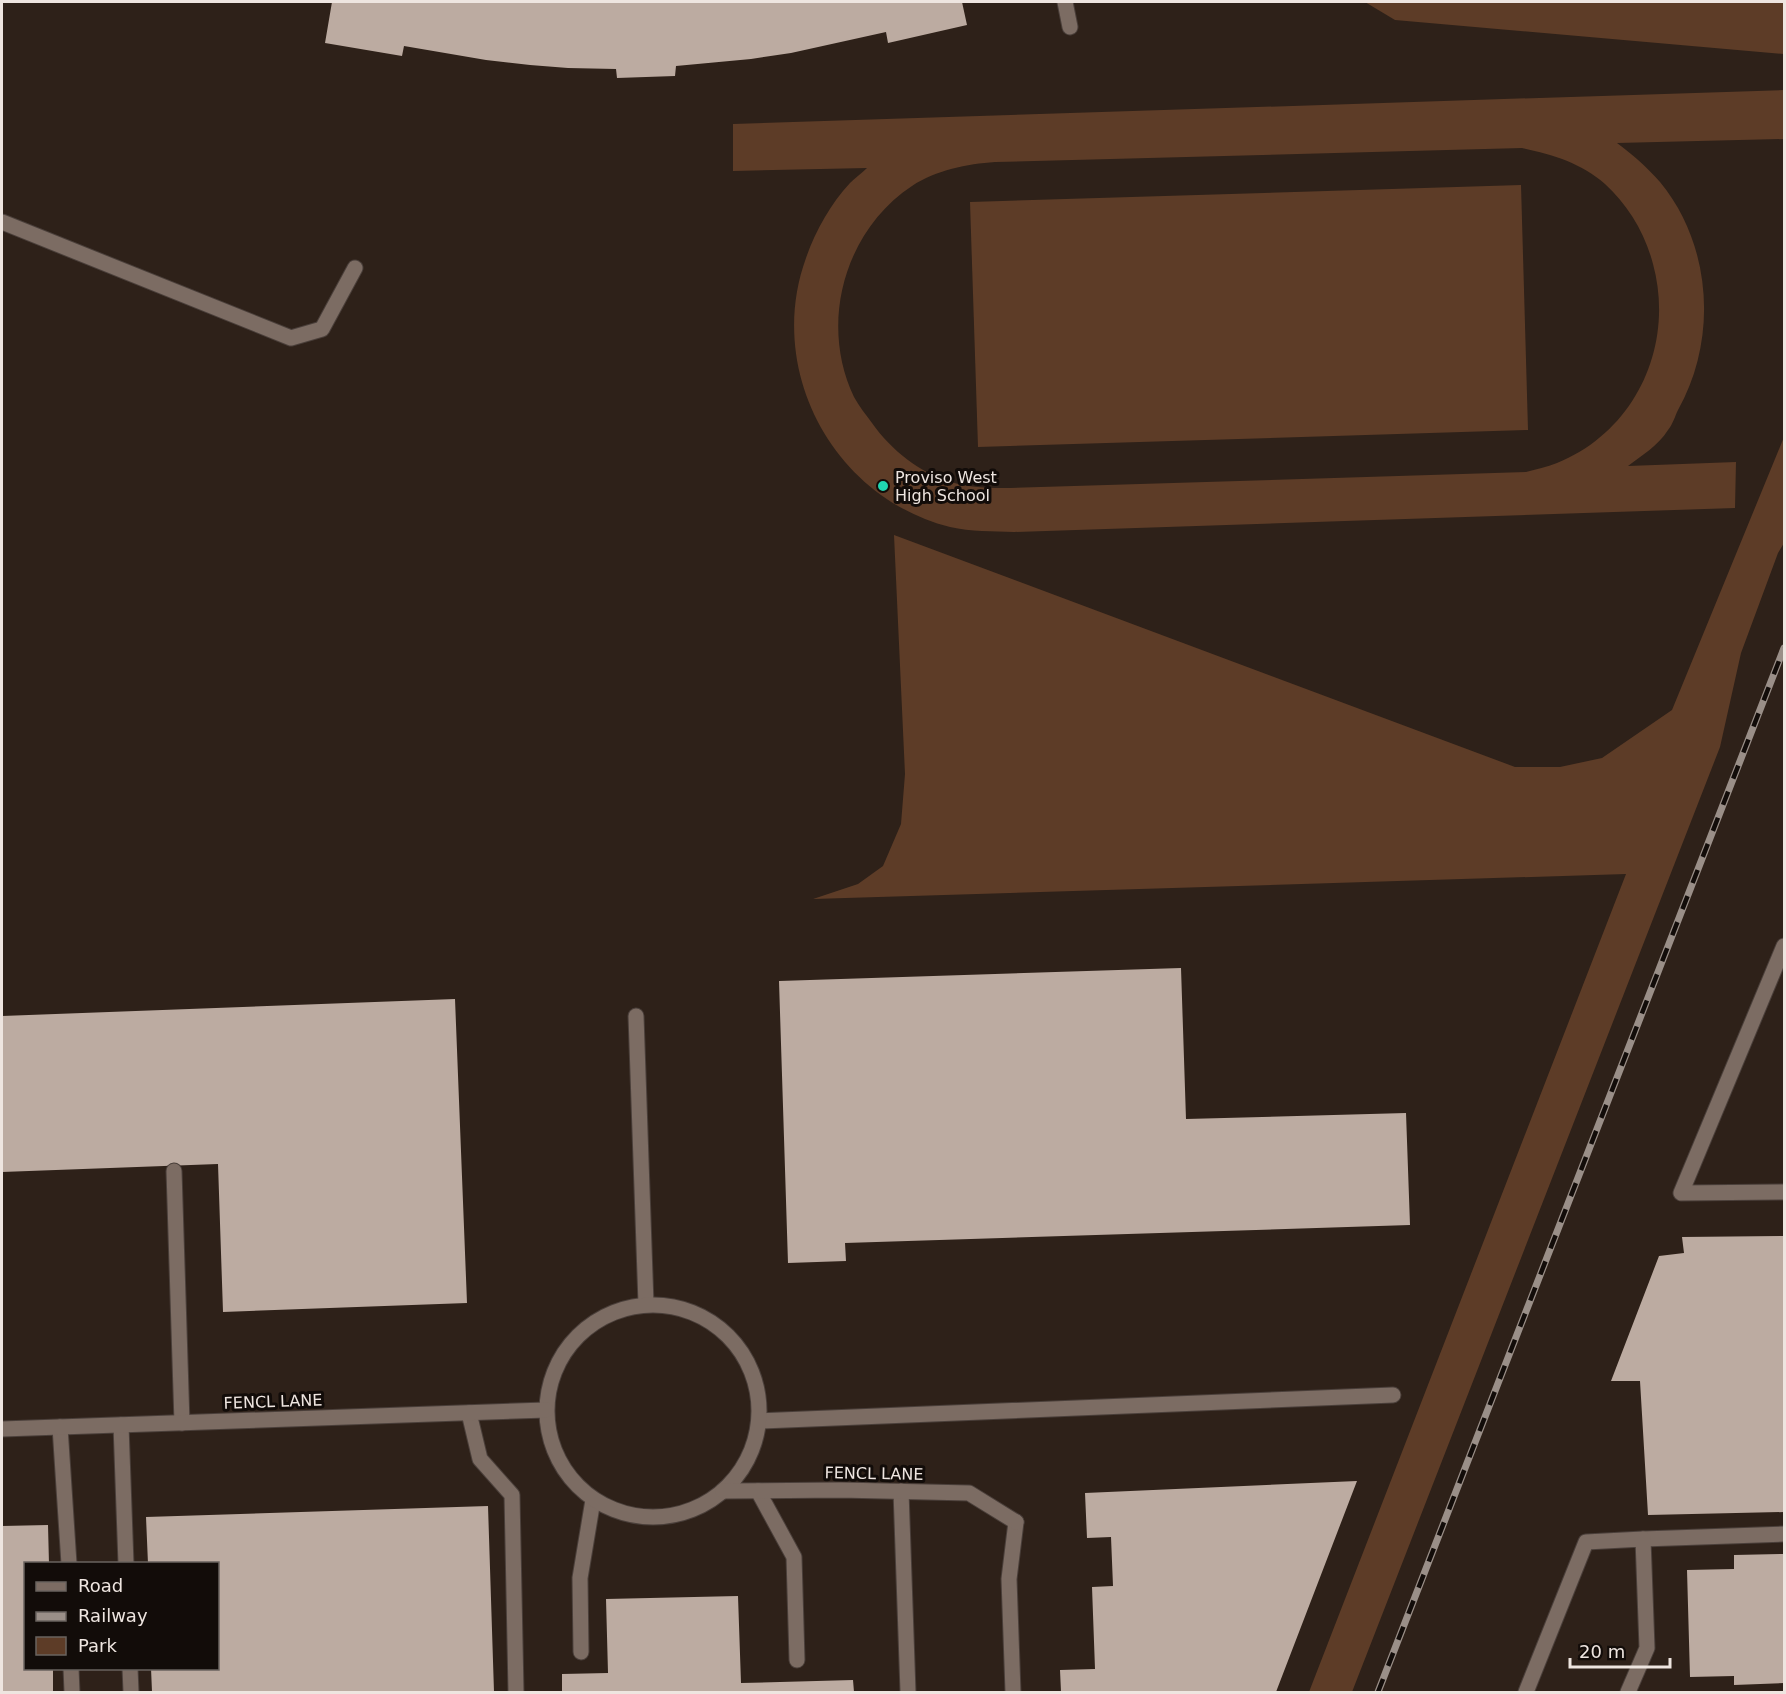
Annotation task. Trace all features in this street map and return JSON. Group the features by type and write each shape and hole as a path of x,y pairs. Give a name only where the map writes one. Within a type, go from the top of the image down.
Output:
{"street":[{"path":"1065,2 1070,27"},
{"path":"2,222 291,338 322,329 355,268"},
{"path":"1785,946 1681,1193 1785,1192"},
{"path":"636,1016 646,1304"},
{"path":"174,1171 182,1423"},
{"path":"646,1304 671,1306 698,1314 721,1329 739,1348 751,1371 758,1395 759,1421 753,1446 742,1470 723,1491 702,1506 678,1515 647,1518 621,1513 593,1500 576,1485 559,1462 549,1436 546,1410 548,1392 556,1365 573,1340 594,1322 621,1309 646,1304"},
{"path":"759,1421 1393,1395"},
{"name":"FENCL LANE","path":"2,1429 546,1410"},
{"path":"469,1413 480,1459 512,1495 516,1692"},
{"path":"121,1425 126,1562"},
{"path":"60,1427 69,1562"},
{"name":"FENCL LANE","path":"723,1491 969,1493 1016,1522 1009,1580 1013,1692"},
{"path":"758,1491 794,1557 797,1659"},
{"path":"901,1491 908,1692"},
{"path":"581,1652 580,1578 593,1500"},
{"path":"1526,1692 1586,1542 1785,1534"},
{"path":"1628,1692 1647,1648 1643,1539"},
{"path":"71,1670 72,1692"},
{"path":"130,1670 131,1692"}],"green space":[{"path":"1365,2 1784,2 1784,54 1395,20"},
{"path":"1784,90 1784,139 1617,143 1655,176 1677,207 1690,234 1699,263 1704,293 1704,323 1699,353 1691,382 1673,423 1660,441 1628,466 1736,462 1735,508 1014,532 958,529 909,512 873,489 843,459 819,424 803,385 795,344 796,301 810,248 824,218 836,200 867,168 733,171 733,124","holes":["1522,148 1555,156 1586,170 1605,184 1621,201 1635,220 1645,241 1653,264 1658,294 1658,325 1653,354 1643,382 1628,407 1608,430 1585,449 1549,466 1526,472 1010,488 973,487 928,473 897,451 858,404 844,369 839,340 839,310 844,281 855,253 869,228 889,205 921,180 941,172 963,166 995,162"]},
{"path":"1521,185 1528,430 978,447 970,202"},
{"path":"1784,437 1784,543 1778,553 1741,653 1720,747 1352,1692 1309,1692 1626,874 813,899 858,884 883,866 901,824 905,774 894,535 1515,767 1560,767 1602,758 1672,710"}],"building":[{"path":"332,2 962,2 967,25 888,43 886,32 791,53 676,66 675,76 617,78 616,69 530,65 404,46 402,56 325,43"},
{"path":"1181,968 1186,1119 1406,1113 1410,1225 845,1243 846,1261 788,1263 779,981"},
{"path":"455,999 467,1303 223,1312 218,1164 2,1172 2,1016"},
{"path":"1784,1236 1784,1512 1648,1515 1640,1381 1611,1381 1659,1256 1684,1253 1682,1237"},
{"path":"1357,1481 1276,1692 1061,1692 1060,1670 1095,1669 1092,1587 1113,1586 1111,1537 1087,1538 1085,1493"},
{"path":"488,1506 494,1692 152,1692 151,1670 219,1670 219,1562 148,1562 146,1517"},
{"path":"48,1525 49,1562 24,1562 24,1670 53,1670 53,1692 2,1692 2,1526"},
{"path":"1784,1554 1784,1683 1734,1685 1734,1676 1690,1677 1687,1570 1734,1569 1734,1555"},
{"path":"738,1596 741,1683 853,1680 854,1692 562,1692 562,1674 608,1673 606,1599"}],"railway":[{"path":"1378,1692 1784,648"}],"place":[{"name":"Proviso West High School","path":"883,486"}]}
